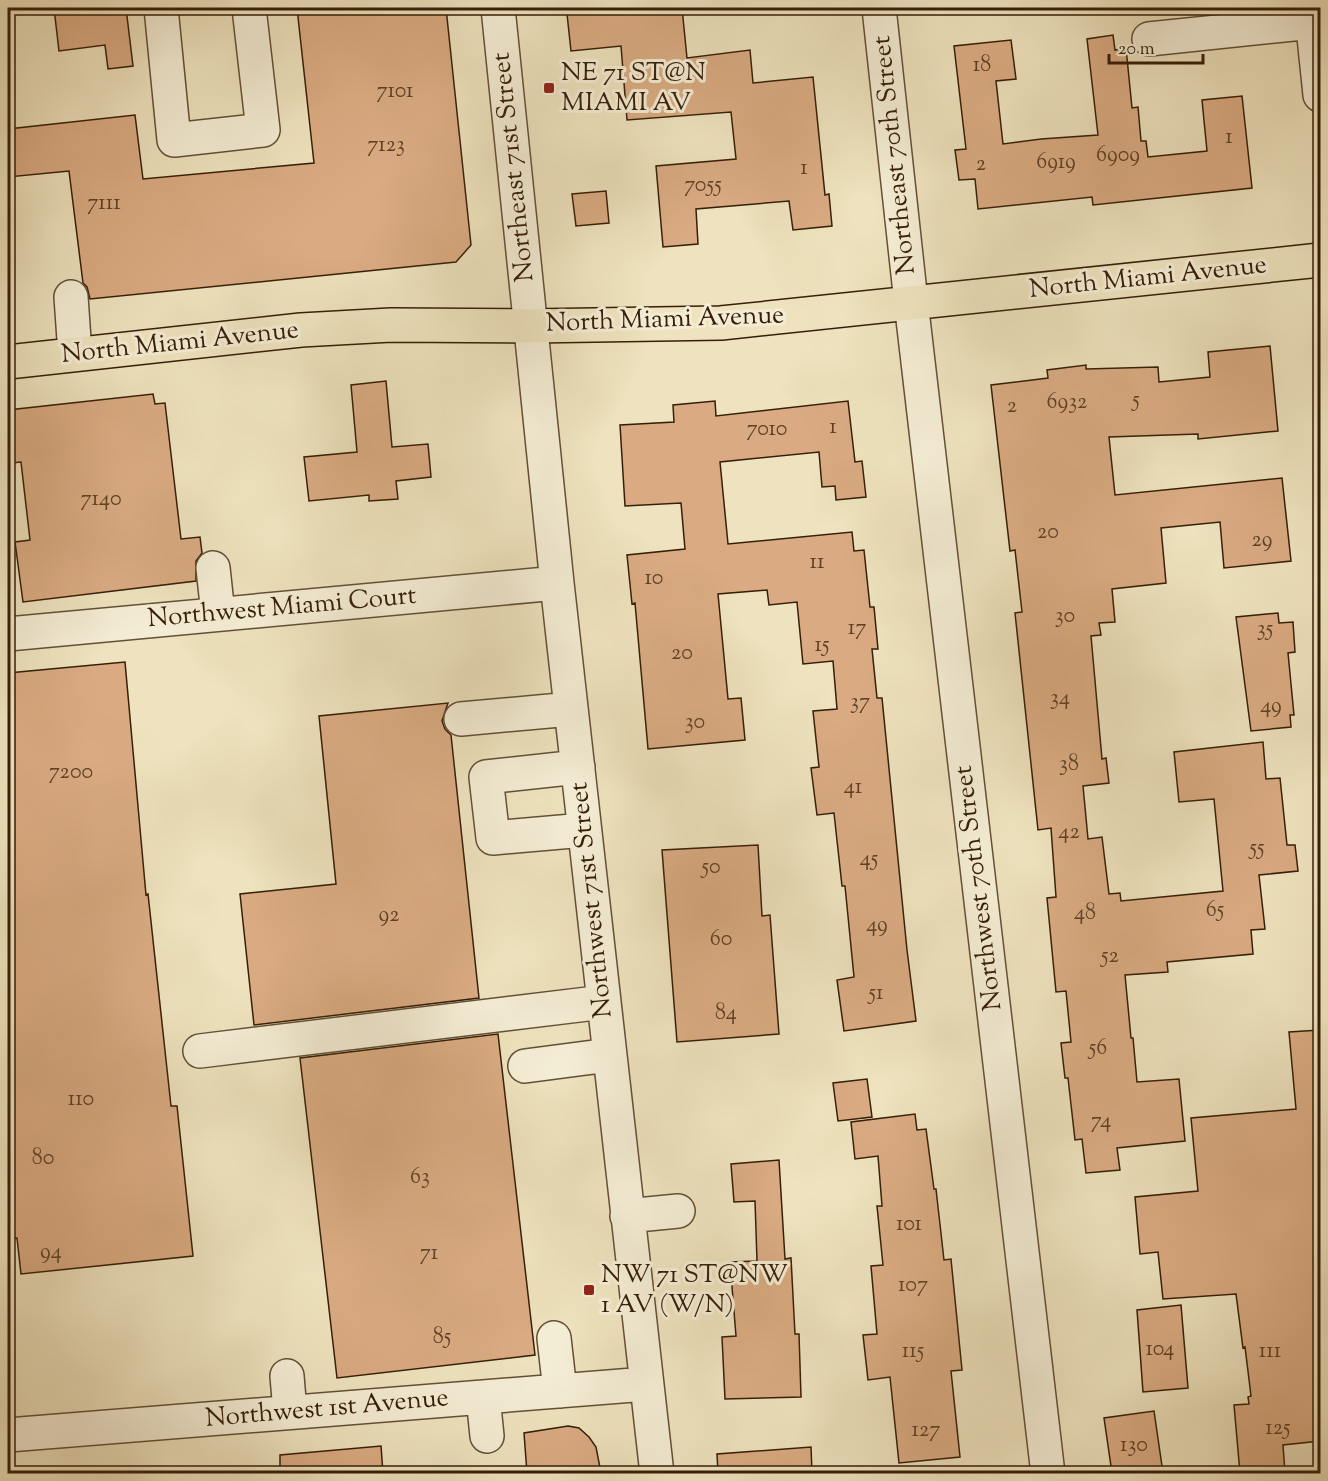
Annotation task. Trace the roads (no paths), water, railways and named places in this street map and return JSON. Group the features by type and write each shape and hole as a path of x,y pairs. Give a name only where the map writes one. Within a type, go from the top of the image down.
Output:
{"main road":[{"name":"North Miami Avenue","path":"8,362 312,329 391,325 531,326 721,323 1320,260"}],"street":[{"path":"161,8 174,140 263,130 249,8"},
{"name":"Northeast 71st Street","path":"498,8 531,326"},
{"name":"Northeast 70th Street","path":"879,8 911,302"},
{"path":"1149,39 1312,15 1320,95"},
{"path":"71,297 75,354"},
{"name":"Northwest 70th Street","path":"911,302 1048,1473"},
{"name":"Northwest 71st Street","path":"531,326 584,830 657,1473"},
{"path":"213,568 218,614"},
{"name":"Northwest Miami Court","path":"8,634 557,583"},
{"path":"460,719 571,709"},
{"path":"578,767 486,777 492,838 584,830"},
{"path":"200,1051 604,1002"},
{"path":"525,1066 609,1055"},
{"path":"627,1215 678,1210"},
{"path":"554,1338 560,1391"},
{"path":"287,1376 290,1412"},
{"name":"Northwest 1st Avenue","path":"8,1435 646,1384"},
{"path":"483,1397 487,1436"}],"place":[{"name":"NE 71 ST@N MIAMI AV","path":"549,88"},
{"name":"NW 71 ST@NW 1 AV (W/N)","path":"589,1290"}]}
